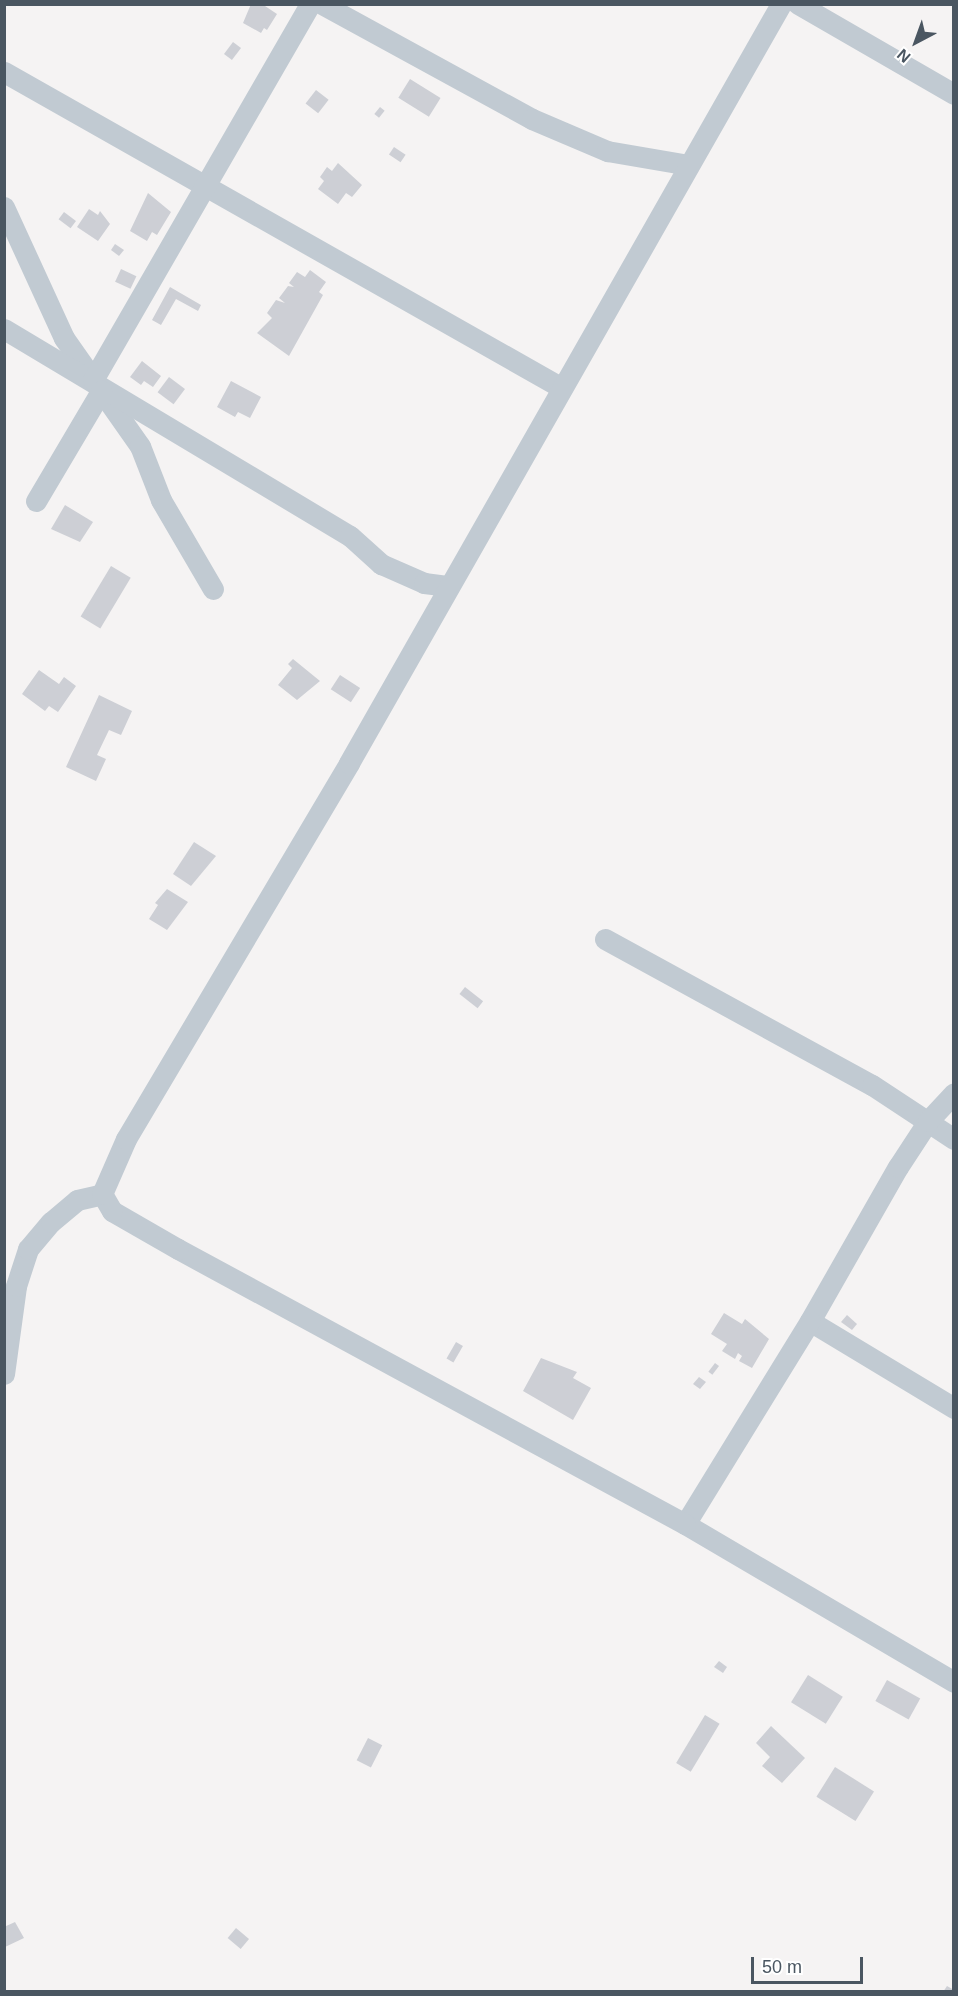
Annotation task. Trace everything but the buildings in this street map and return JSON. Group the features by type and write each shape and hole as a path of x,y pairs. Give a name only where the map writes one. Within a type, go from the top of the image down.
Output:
{"street":[{"path":"36,501 97,385 310,4"},
{"path":"322,4 532,119 607,151 688,165"},
{"path":"102,1194 126,1139 343,773 781,4"},
{"path":"798,4 954,94"},
{"path":"4,72 208,184 562,388"},
{"path":"4,207 64,338 140,446 160,500 213,589"},
{"path":"4,329 350,536 381,564 424,583 449,586"},
{"path":"605,939 872,1085 954,1139"},
{"path":"686,1524 928,1121 954,1093"},
{"path":"4,1374 16,1286 28,1250 51,1222 77,1200 102,1194"},
{"path":"102,1194 112,1211 178,1249 686,1524 954,1682"},
{"path":"810,1321 954,1408"}]}
